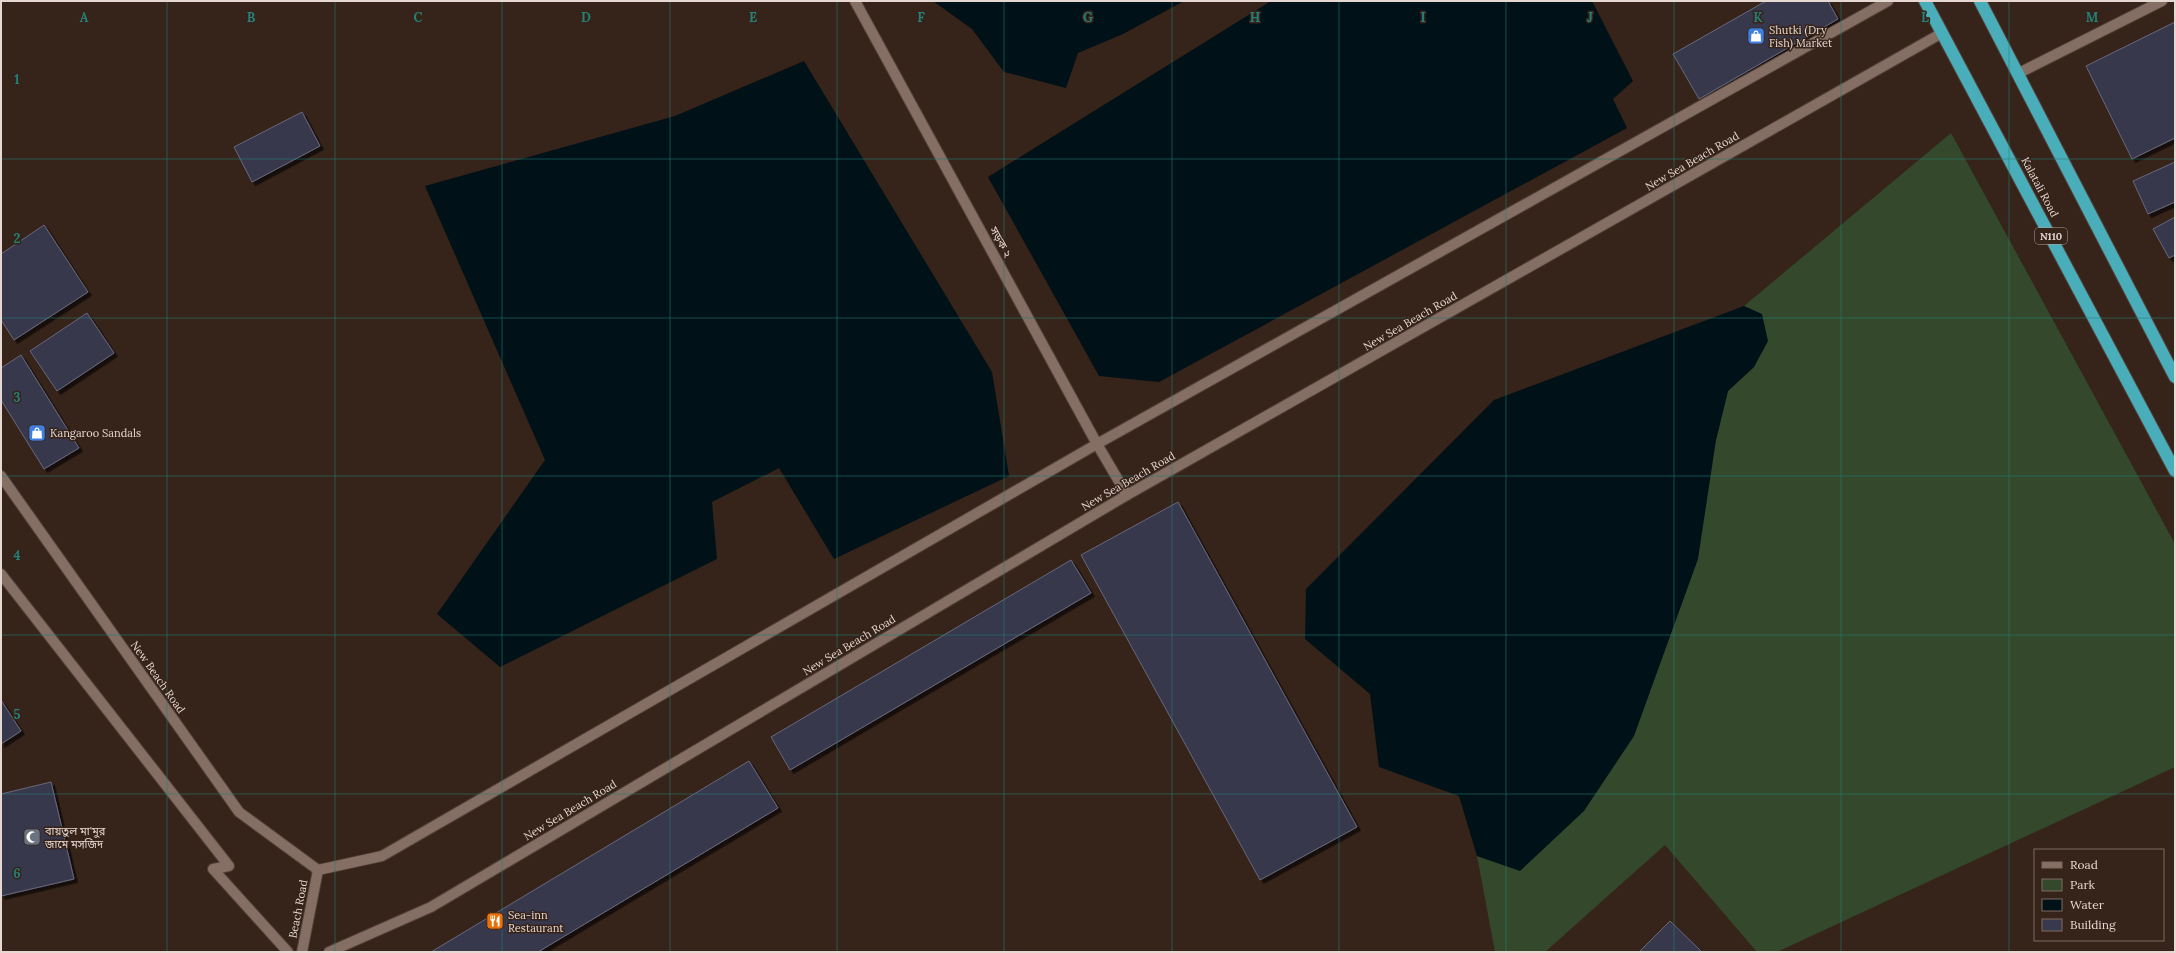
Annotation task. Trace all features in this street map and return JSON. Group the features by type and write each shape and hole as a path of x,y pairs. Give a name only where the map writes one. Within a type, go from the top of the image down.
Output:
{"highway":[{"name":"Kalatali Road","path":"1925,1 2175,471"},
{"path":"1980,1 2019,73 2175,377"}],"street":[{"name":"সড়ক ২","path":"855,1 1097,444 1127,495"},
{"path":"318,870 382,856 1097,444 1888,1"},
{"path":"2019,73 2162,1"},
{"name":"New Sea Beach Road","path":"329,952 430,907 1127,495 1942,33"},
{"name":"New Beach Road","path":"1,476 240,812 318,870"},
{"path":"1,574 229,866 213,869 288,952"},
{"name":"Beach Road","path":"302,952 318,870"}],"green space":[{"path":"1951,133 2175,544 2175,767 1777,952 1757,952 1665,845 1545,952 1495,952 1477,856 1520,870 1716,440 1728,391 1754,367 1762,315 1744,306"}],"water":[{"path":"933,1 1184,1 1123,34 1078,53 1066,88 1004,72 972,29"},
{"path":"1271,1 1592,1 1633,81 1613,99 1627,128 1159,382 1099,376 988,177"},
{"path":"804,61 992,372 1009,476 834,559 779,468 712,502 717,559 500,667 437,614 545,460 425,186 675,116"},
{"path":"1744,306 1762,314 1768,341 1754,367 1728,391 1716,440 1698,559 1634,736 1584,811 1520,871 1477,856 1459,796 1379,767 1370,694 1305,639 1306,589 1494,400"}],"building":[{"name":"Shutki (Dry Fish) Market","path":"1766,1 1828,1 1838,19 1699,99 1673,54"},
{"path":"2175,22 2175,138 2132,159 2086,66"},
{"path":"302,112 320,146 252,182 234,147"},
{"path":"2175,162 2175,202 2148,214 2133,181"},
{"path":"2175,217 2175,255 2169,258 2153,229"},
{"path":"44,225 88,292 14,340 1,320 1,254"},
{"path":"87,313 114,353 57,391 30,351"},
{"path":"21,355 79,448 44,469 1,400 1,368"},
{"path":"1178,502 1357,827 1260,880 1081,555"},
{"path":"1071,560 1091,593 790,770 771,737"},
{"path":"1,700 21,731 1,744"},
{"path":"749,761 778,808 538,952 431,952"},
{"name":"বায়তুল মা'মুর জামে মসজিদ","path":"51,782 74,879 1,896 1,794"},
{"path":"1670,921 1702,952 1639,952"}],"place":[{"name":"Shutki (Dry Fish) Market","path":"1756,36"},
{"name":"Kangaroo Sandals","path":"37,433"},
{"name":"বায়তুল মা'মুর জামে মসজিদ","path":"32,837"},
{"name":"Sea-inn Restaurant","path":"495,921"}]}
